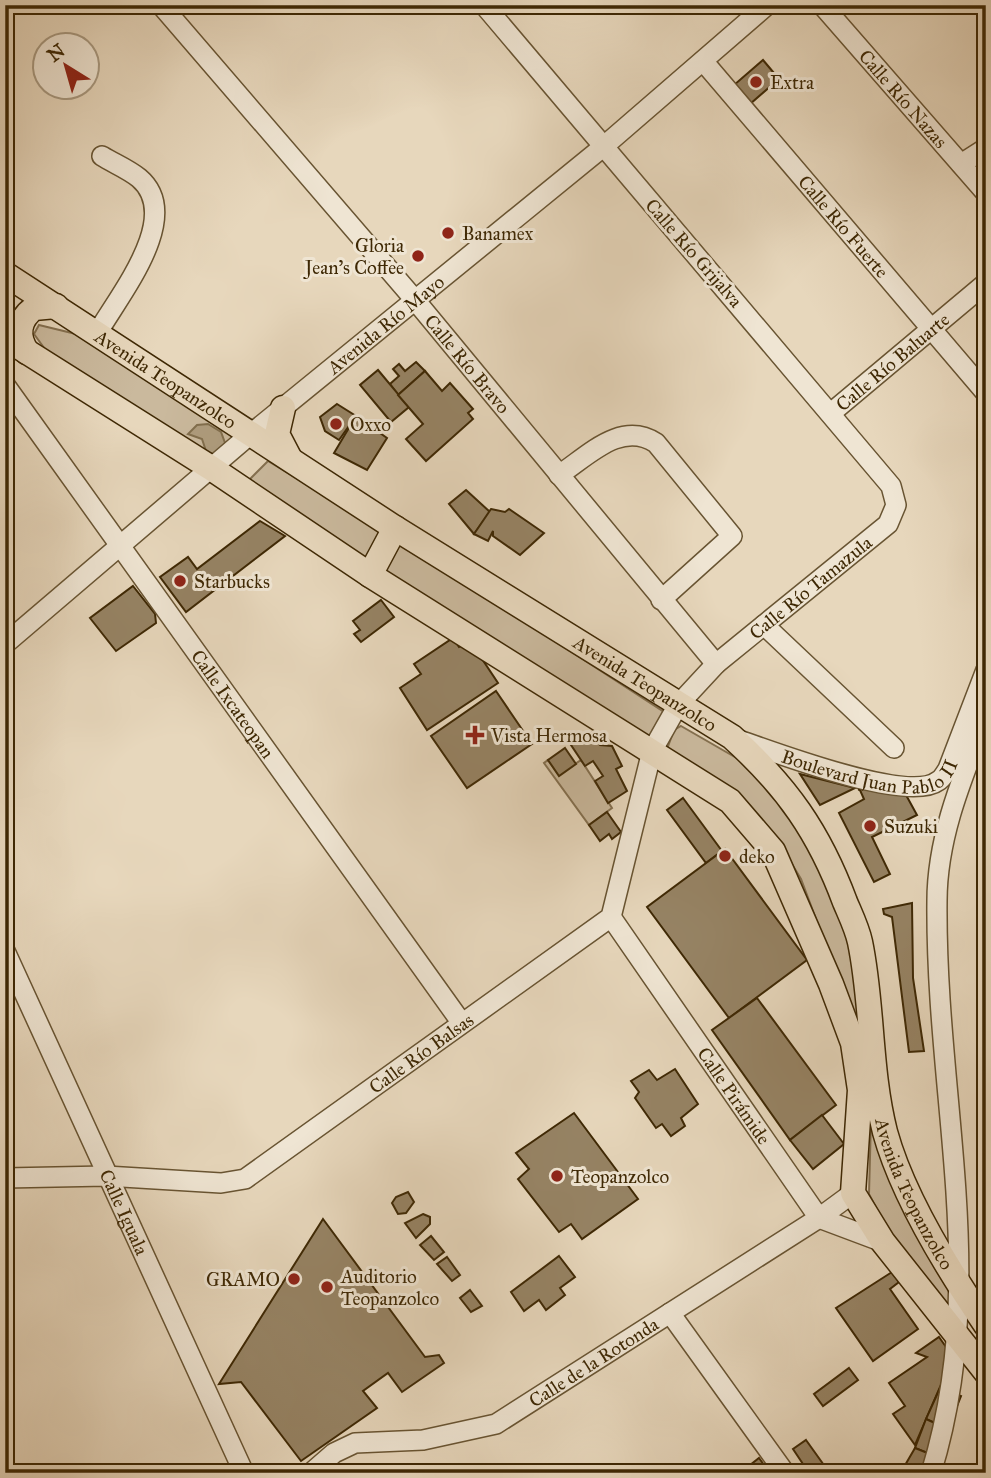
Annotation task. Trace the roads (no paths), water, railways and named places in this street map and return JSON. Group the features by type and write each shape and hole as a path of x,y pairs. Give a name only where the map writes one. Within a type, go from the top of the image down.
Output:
{"main road":[{"name":"Avenida Teopanzolco","path":"5,274 98,332 395,528 732,737 770,772 797,804 830,861 859,940 877,1096 886,1134 910,1196 982,1319"},
{"path":"27,352 20,340 23,318 34,308 56,306"},
{"name":"Avenida Teopanzolco","path":"5,338 212,468 370,575 730,801 773,851 831,984 853,1043 860,1090 853,1193 883,1242 980,1364"},
{"path":"283,408 277,434 289,458"},
{"path":"370,575 395,528"}],"street":[{"name":"Calle Río Bravo","path":"161,5 415,300 716,664"},
{"name":"Calle Río Grijalva","path":"484,5 831,412 891,486 896,505"},
{"name":"Avenida Río Mayo","path":"5,644 252,433 603,147 767,5"},
{"name":"Calle Río Nazas","path":"822,5 986,193"},
{"name":"Calle Río Fuerte","path":"702,61 929,330 986,393"},
{"path":"961,164 986,148"},
{"path":"98,332 154,235 156,215 151,194 140,179 102,156"},
{"name":"Calle Río Baluarte","path":"831,412 986,283"},
{"name":"Calle Ixcateopan","path":"5,385 461,1022"},
{"path":"559,475 616,437 630,433 645,436 656,443 732,536 661,600"},
{"name":"Calle Río Tamazula","path":"678,705 716,664 888,524 896,505"},
{"path":"764,625 894,748"},
{"name":"Boulevard Juan Pablo II","path":"732,737 854,779 923,786 938,782 948,769 986,670"},
{"path":"611,917 652,751 678,705"},
{"name":"Boulevard Juan Pablo II","path":"975,1176 949,1039 939,953 938,887 942,851 953,804 986,717"},
{"name":"Calle Río Balsas","path":"5,1178 106,1176 221,1183 245,1179 611,917"},
{"name":"Calle Pirámide","path":"611,917 819,1218"},
{"name":"Calle Iguala","path":"5,951 244,1473"},
{"name":"Calle de la Rotonda","path":"311,1473 334,1453 355,1443 423,1440 496,1424 819,1218 853,1193"},
{"path":"819,1218 883,1242"},
{"path":"932,1473 980,1364 982,1278"},
{"path":"670,1313 785,1473"}],"place":[{"name":"Extra","path":"756,82"},
{"name":"Banamex","path":"448,233"},
{"name":"Gloria Jean's Coffee","path":"418,256"},
{"name":"Oxxo","path":"336,424"},
{"name":"Starbucks","path":"180,581"},
{"name":"Vista Hermosa","path":"475,735"},
{"name":"Suzuki","path":"870,826"},
{"name":"deko","path":"725,856"},
{"name":"Teopanzolco","path":"557,1176"},
{"name":"GRAMO","path":"294,1279"},
{"name":"Auditorio Teopanzolco","path":"327,1287"}]}
